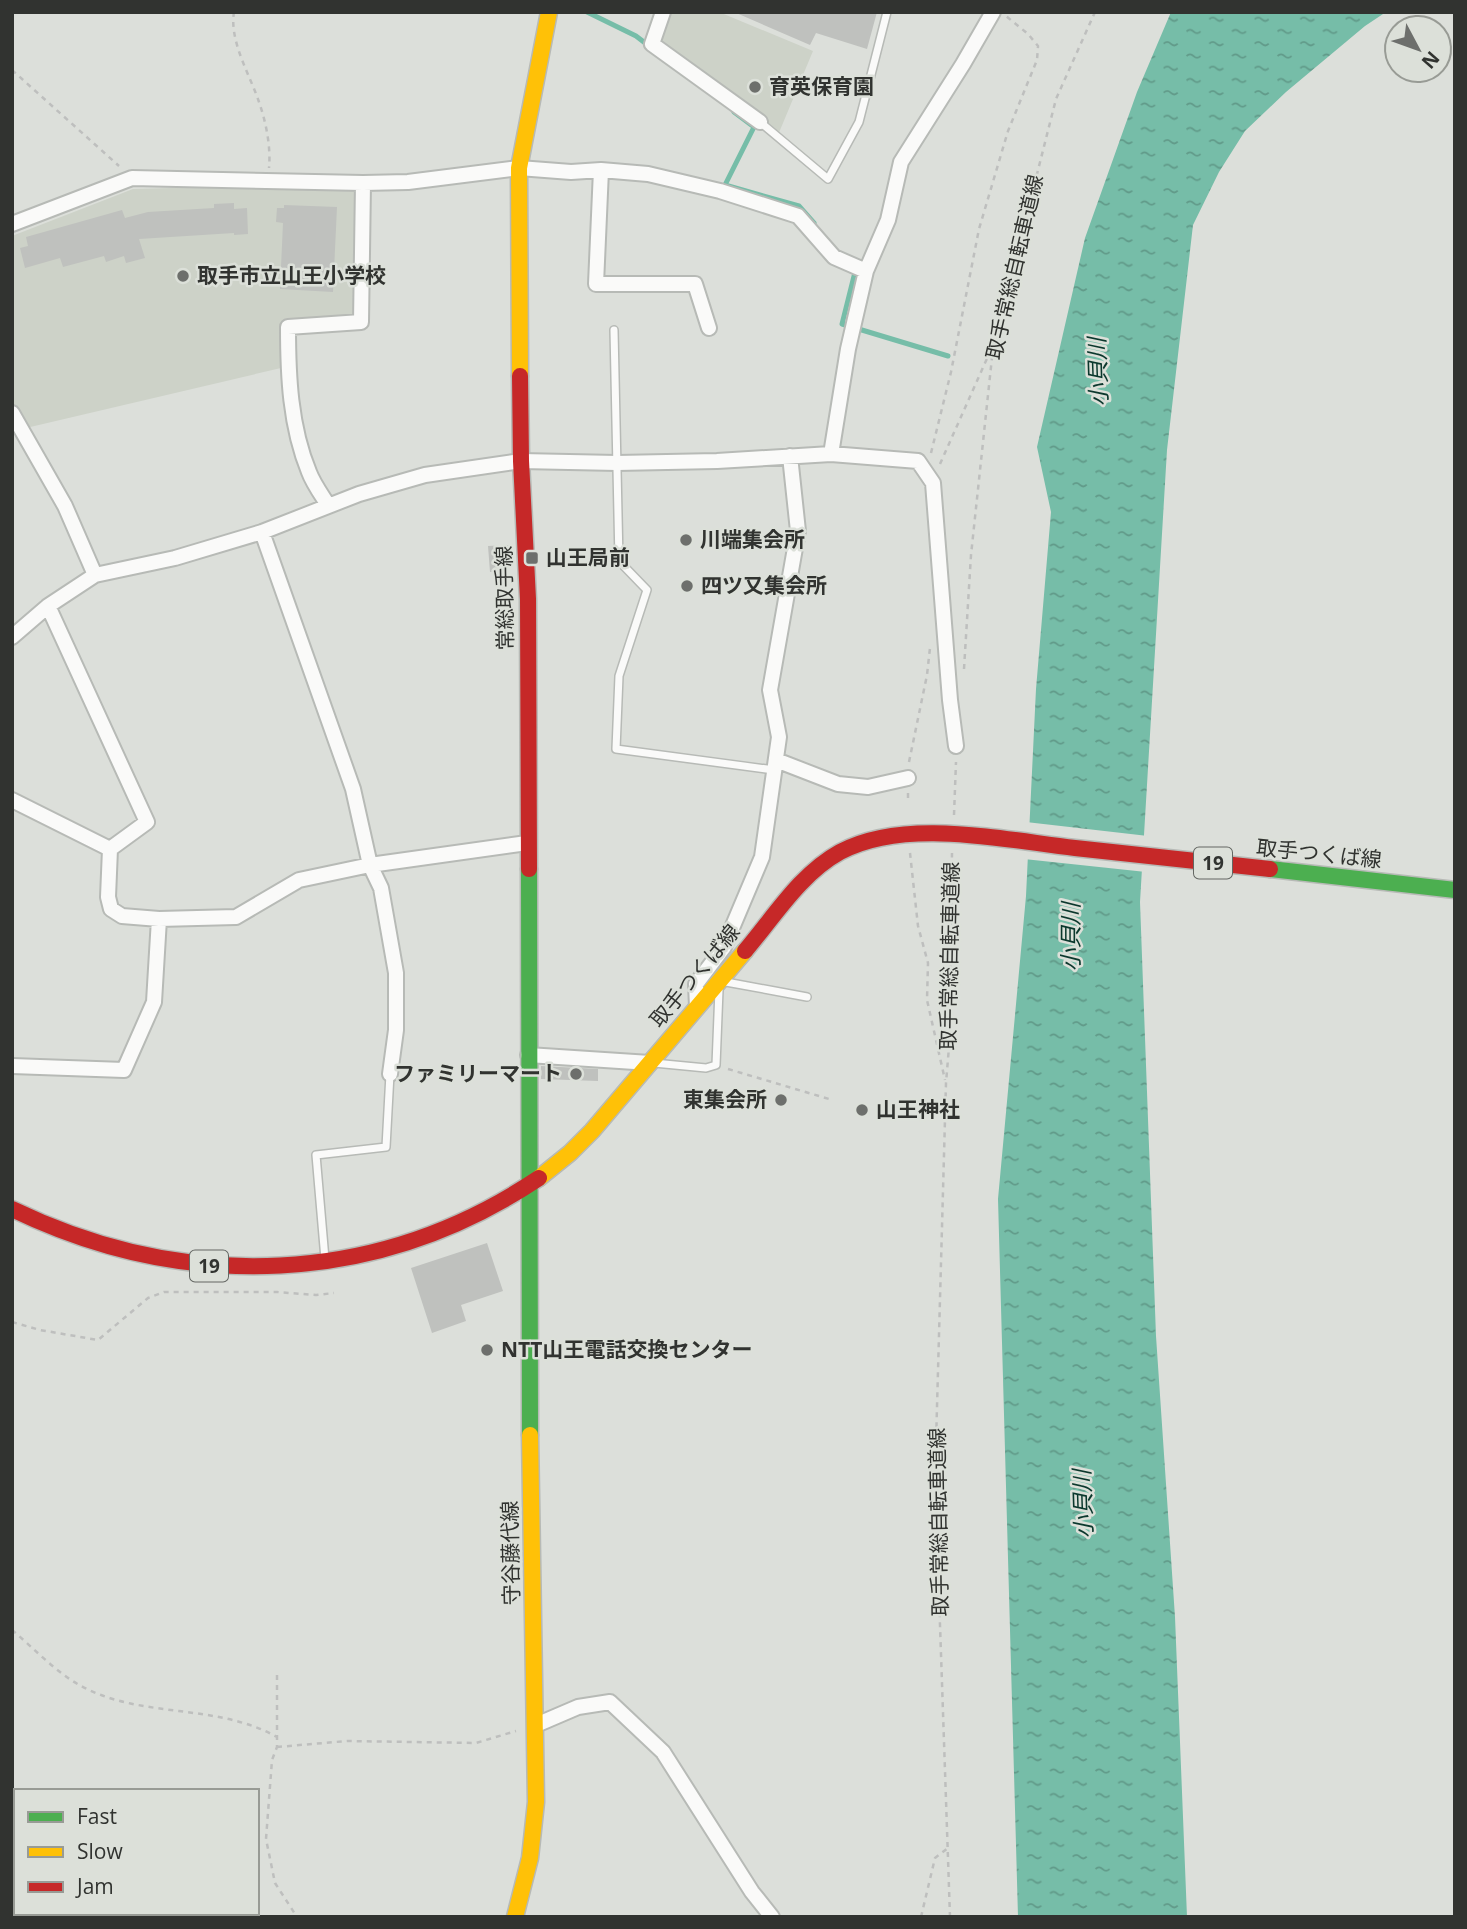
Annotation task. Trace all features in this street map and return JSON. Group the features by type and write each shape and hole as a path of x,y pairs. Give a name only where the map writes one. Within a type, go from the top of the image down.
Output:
{"main road":[{"name":"常総取手線","path":"528,1185 528,599 521,461 519,168 549,12"},
{"name":"取手つくば線","path":"12,1209 42,1224 99,1245 204,1266 326,1263 385,1252 413,1243 472,1217 528,1185 583,1140 794,892 833,857 852,846 898,833 953,834 1455,890"},
{"name":"守谷藤代線","path":"515,1917 524,1889 535,1828 536,1725 530,1468 528,1185"}],"street":[{"path":"663,12 652,44 760,122"},
{"path":"831,453 848,349 866,271 888,220 901,162 993,12"},
{"path":"12,224 132,178 363,183 408,182 519,168 570,172 601,170 648,174 720,191 798,216 834,257 866,271"},
{"path":"601,170 596,284 695,284 709,328"},
{"path":"328,505 309,473 297,432 288,375 288,327 361,322 363,183"},
{"path":"12,413 65,506 95,575"},
{"path":"12,637 48,606 95,575 176,558 262,532 359,494 425,475 478,465 521,461 717,461 831,453 918,461 930,478 956,746"},
{"path":"698,1007 696,984 724,947 762,857 779,737 770,690 798,531 790,456"},
{"path":"262,532 353,789 370,865 381,888 396,973 396,1030 390,1074"},
{"path":"48,606 147,822 110,849"},
{"path":"775,765 838,783 868,787 908,778"},
{"path":"12,800 110,849"},
{"path":"110,849 108,897 111,909 122,916 159,919 236,917 299,880 370,865 527,843"},
{"path":"12,1066 124,1070 154,1002 159,919"},
{"path":"528,1055 650,1063"},
{"path":"536,1725 578,1707 610,1702 663,1752 752,1892 772,1917"}],"lane":[{"path":"760,122 828,179 859,122 887,12"},
{"path":"614,330 619,561 646,590 619,676 616,749 775,765"},
{"path":"650,1063 706,1068 716,1065 720,981 807,997"},
{"path":"326,1263 316,1155 386,1147 390,1074"}],"path":[{"path":"234,12 236,40 261,106 270,154 268,181"},
{"path":"930,478 979,229 1008,131 1037,60 1038,46 1028,34 1000,12"},
{"name":"取手常総自転車道線","path":"964,674 971,555 996,339 1056,99 1095,12"},
{"path":"12,70 132,178"},
{"path":"930,478 996,339"},
{"path":"908,803 907,768 927,675 929,649 943,625"},
{"name":"取手常総自転車道線","path":"950,1917 935,1479 956,746"},
{"path":"910,847 918,926 928,963 927,1000 946,1083"},
{"path":"716,1065 829,1099"},
{"path":"12,1322 98,1340 148,1298 164,1292 277,1292 316,1295 334,1293"},
{"path":"12,1630 69,1678 90,1690 134,1704 241,1720 277,1737"},
{"path":"277,1675 277,1747 272,1760 266,1839 275,1883 297,1917"},
{"path":"277,1747 346,1741 476,1743 536,1725"},
{"path":"921,1917 934,1858 948,1848"}],"shaded area":[{"name":"育英保育園","path":"663,12 719,12 813,51 778,135 652,44"},
{"name":"取手市立山王小学校","path":"357,183 354,315 283,322 281,368 26,428 12,405 12,236 133,189"}],"water":[{"name":"小貝川","path":"1171,12 1386,12 1365,26 1286,92 1245,131 1219,172 1193,225 1167,450 1140,902 1156,1336 1175,1617 1187,1917 1018,1917 998,1199 1026,896 1036,689 1051,512 1037,447 1085,238 1137,92"}],"pier":[{"path":"1026,822 1148,836 1146,872 1024,859"}],"building":[{"path":"734,12 877,12 867,49 816,33 810,45"},
{"path":"234,203 234,209 247,208 248,234 139,239 145,258 126,263 124,256 106,262 104,256 63,267 60,258 25,268 20,248 28,246 26,237 122,210 125,218 148,212 214,208 214,204"},
{"path":"284,205 337,207 333,292 280,289 283,223 276,222 277,208 284,208"},
{"path":"511,545 512,565 506,566 506,572 490,572 488,546"},
{"path":"541,1066 598,1069 598,1081 541,1079"},
{"path":"487,1243 503,1291 461,1305 466,1321 432,1333 411,1268"}],"waterway":[{"path":"587,12 636,36 649,46"},
{"path":"734,112 754,127 725,185 799,206 814,223"},
{"path":"851,271 855,272 842,324 948,356"}],"traffic: fast":[{"path":"529,869 530,1435"},
{"path":"1270,869 1455,890"}],"traffic: slow":[{"path":"520,376 519,168 549,12"},
{"path":"539,1178 592,1131 745,951"},
{"path":"515,1917 530,1858 536,1802 530,1435"}],"traffic: jam":[{"path":"520,376 528,599 529,869"},
{"path":"745,951 800,884 826,861 866,841 894,835 955,834 1270,869"},
{"path":"12,1209 78,1236 145,1255 213,1265 280,1266 347,1257 413,1240 477,1214 539,1178"}],"place":[{"name":"育英保育園","path":"755,87"},
{"name":"取手市立山王小学校","path":"183,276"},
{"name":"川端集会所","path":"686,540"},
{"name":"山王局前","path":"532,558"},
{"name":"四ツ又集会所","path":"687,586"},
{"name":"ファミリーマート","path":"576,1074"},
{"name":"東集会所","path":"781,1100"},
{"name":"山王神社","path":"862,1110"},
{"name":"NTT山王電話交換センター","path":"487,1350"}]}
